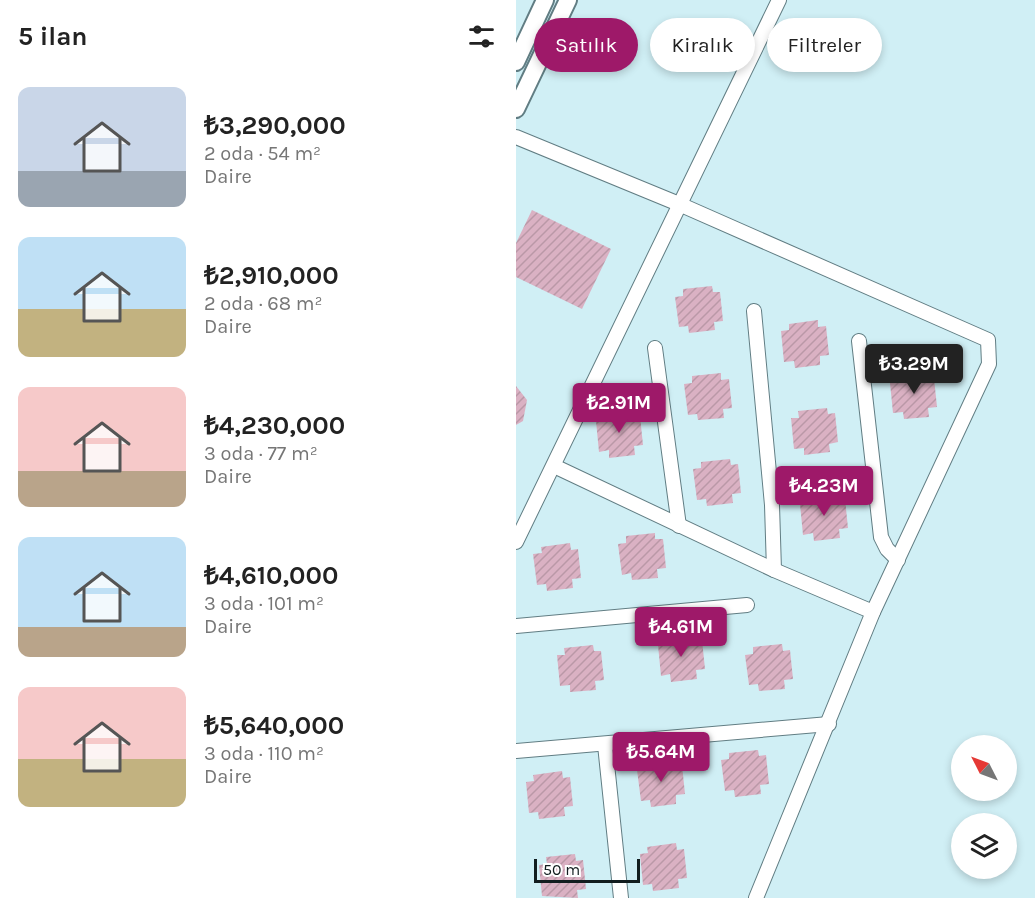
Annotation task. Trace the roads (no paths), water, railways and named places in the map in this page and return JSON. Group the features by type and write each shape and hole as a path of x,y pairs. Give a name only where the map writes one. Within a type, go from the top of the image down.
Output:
{"street":[{"path":"534,58 518,54 545,0"},
{"path":"560,18 568,0"},
{"path":"516,542 779,0"},
{"path":"516,109 534,72"},
{"path":"516,137 679,204 988,340 989,364 873,612 756,898"},
{"path":"754,311 772,505 774,570"},
{"path":"859,341 881,537 887,549 898,560"},
{"path":"655,348 680,526"},
{"path":"554,466 774,570 873,612"},
{"path":"516,626 747,605"},
{"path":"516,751 604,745 771,727 829,724"},
{"path":"604,745 621,898"}]}
